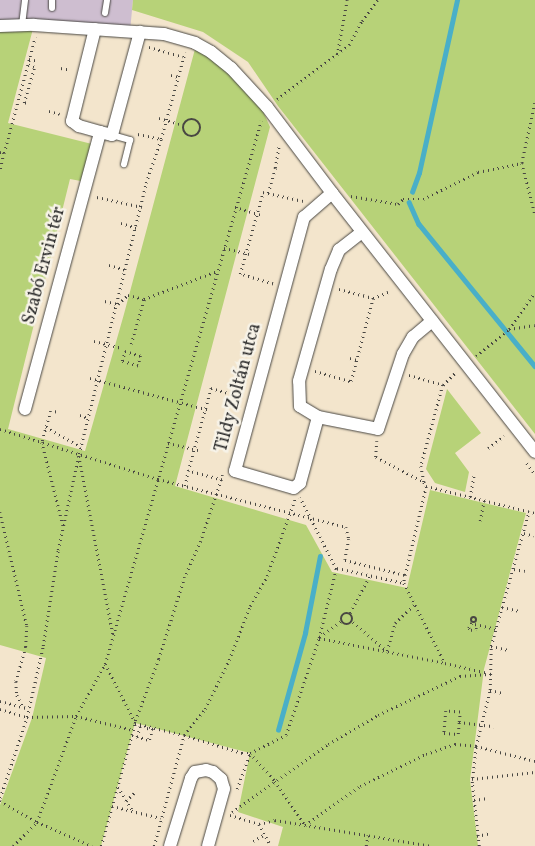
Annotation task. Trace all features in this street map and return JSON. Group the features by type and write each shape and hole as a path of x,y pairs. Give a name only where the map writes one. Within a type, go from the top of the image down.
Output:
{"street":[{"path":"0,26 22,25 95,29 140,34 164,34 195,43 211,52 230,68 262,110 335,197 535,452"},
{"path":"95,29 72,120 79,126 106,133"},
{"name":"Szabó Ervin tér","path":"25,409 83,194 140,34"},
{"name":"Tildy Zoltán utca","path":"318,416 300,483 294,488 235,471 304,217 316,206 335,197"},
{"path":"362,232 339,250 331,269 298,380 300,406 318,416 378,429 403,354 413,337 432,321"},
{"path":"170,846 191,778 195,772 206,770 213,772 221,779 224,788 223,813 208,846"}],"lane":[{"path":"22,25 24,0"},
{"path":"52,0 52,8"},
{"path":"105,14 107,0"},
{"path":"106,133 130,140 124,164"}],"path":[{"path":"336,55 348,0"},
{"path":"13,846 37,822 76,716 105,664 261,120 262,110 350,45 362,20 376,0"},
{"path":"0,172 38,29"},
{"path":"140,34 149,37 147,47 183,57"},
{"path":"0,798 29,709 43,646 63,527 79,454 137,228 146,183 161,139 187,46"},
{"path":"30,59 38,61"},
{"path":"18,101 25,103 34,67 28,66"},
{"path":"61,68 71,70"},
{"path":"171,75 178,77"},
{"path":"535,103 522,163 535,214"},
{"path":"261,120 262,110"},
{"path":"49,111 60,114"},
{"path":"159,118 184,125"},
{"path":"189,120 196,121 200,131 195,136 187,136 184,125 189,120"},
{"path":"134,132 161,139"},
{"path":"268,193 279,144"},
{"path":"0,152 4,154"},
{"path":"335,197 354,194 398,204 403,199 422,199 478,172 522,163"},
{"path":"285,287 240,274 263,192 307,202 316,206"},
{"path":"83,194 142,207"},
{"path":"235,207 262,215"},
{"path":"120,223 137,228"},
{"path":"224,248 251,254"},
{"path":"109,265 126,270"},
{"path":"118,304 128,295 144,299 217,271"},
{"path":"336,288 373,298 391,291"},
{"path":"466,364 507,331 535,292"},
{"path":"311,380 314,370 351,381 373,298"},
{"path":"131,344 144,299"},
{"path":"105,301 118,304"},
{"path":"362,318 368,320"},
{"path":"507,331 535,325"},
{"path":"94,340 122,348"},
{"path":"125,351 141,356 138,366 122,361 125,351"},
{"path":"350,358 357,360"},
{"path":"445,663 404,583 426,486 421,466 425,444 443,385 455,373"},
{"path":"409,375 443,385"},
{"path":"90,378 207,410"},
{"path":"185,486 194,448 207,410 211,388 244,397"},
{"path":"434,404 438,405"},
{"path":"56,412 51,411 42,442 63,527"},
{"path":"80,416 88,418"},
{"path":"46,427 81,447"},
{"path":"0,429 158,479 346,527 349,539 345,560 406,575"},
{"path":"378,429 376,457 424,482"},
{"path":"488,448 504,436"},
{"path":"168,443 198,450"},
{"path":"79,454 113,636"},
{"path":"188,471 222,480"},
{"path":"470,497 474,474"},
{"path":"426,486 535,513"},
{"path":"101,846 135,723 159,659 185,577 201,541 218,494"},
{"path":"105,664 135,723 184,735 242,753 250,753 286,734 319,638 336,569 298,494 267,576 250,606 229,660 205,709 184,735 154,846"},
{"path":"480,521 484,500"},
{"path":"479,846 472,778 476,746 490,690 492,674 491,646 529,511"},
{"path":"0,512 27,626 26,647 16,682 17,695 23,707"},
{"path":"523,533 534,536"},
{"path":"338,568 404,583"},
{"path":"514,569 525,571"},
{"path":"350,613 370,576"},
{"path":"387,652 395,623 415,604"},
{"path":"502,607 520,611"},
{"path":"319,638 342,622 343,614 350,613"},
{"path":"350,613 353,616 353,622 387,652"},
{"path":"342,622 348,626 353,622"},
{"path":"473,624 496,629"},
{"path":"319,638 492,674"},
{"path":"491,646 509,650"},
{"path":"223,813 275,781 328,744 423,693 460,676 492,674"},
{"path":"490,690 503,693"},
{"path":"0,701 29,709"},
{"path":"0,709 27,717 76,716 133,730"},
{"path":"446,711 460,712 459,722 458,734 444,733 446,711"},
{"path":"459,722 481,723 494,726"},
{"path":"132,736 150,741 153,729 140,726 137,737"},
{"path":"305,825 360,786 426,754 455,744 476,746 535,761"},
{"path":"250,753 275,781 305,825"},
{"path":"472,778 535,772"},
{"path":"118,787 133,811"},
{"path":"126,801 135,792"},
{"path":"474,800 488,798"},
{"path":"0,801 37,822 92,846"},
{"path":"112,806 161,818"},
{"path":"223,813 259,824 275,820 432,846"},
{"path":"259,824 270,842 268,846"},
{"path":"477,836 491,833"},
{"path":"253,841 265,834"},
{"path":"366,846 368,835"}],"shaded area":[{"path":"0,0 133,0 130,31 0,26"}],"green space":[{"path":"133,0 535,0 535,434 278,106 248,62 203,32 132,10"},
{"path":"34,25 8,123 96,145 86,182 70,179 8,429 85,451 195,49 210,53 262,109 270,127 175,486 306,525 332,572 407,588 430,490 526,513 484,669 470,780 478,846 278,846 283,827 238,812 250,753 135,723 101,846 0,846 0,805 32,718 46,658 0,645 0,26"},
{"path":"447,389 481,433 455,453 469,472 465,492 435,483 426,469"}],"waterway":[{"path":"412,192 419,173 457,0"},
{"path":"409,202 419,224 535,366"},
{"path":"278,730 305,633 320,556"}]}
